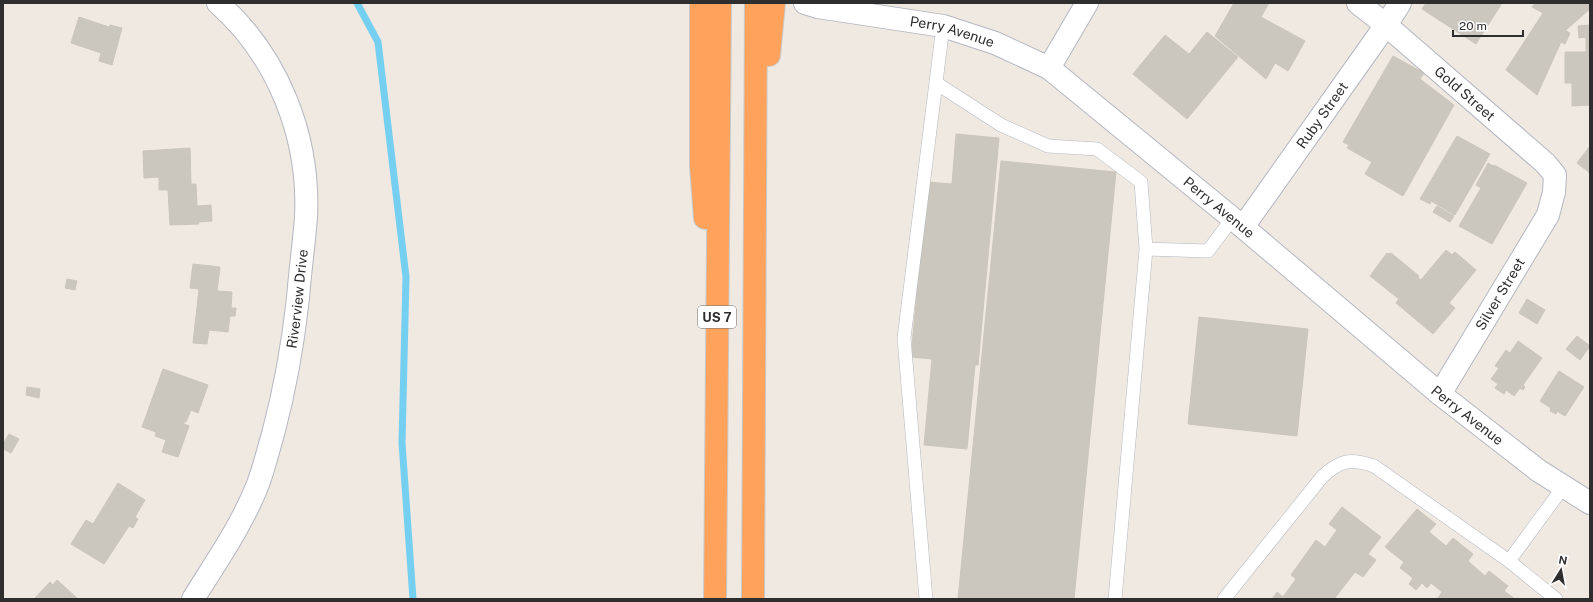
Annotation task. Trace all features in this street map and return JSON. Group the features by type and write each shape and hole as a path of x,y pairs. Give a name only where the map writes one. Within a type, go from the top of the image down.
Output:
{"highway":[{"path":"701,3 710,32"},
{"name":"US 7","path":"715,599 716,373 710,32 720,3"},
{"path":"756,3 763,46"},
{"path":"763,46 774,3"},
{"name":"US 7","path":"753,599 756,154 763,46"}],"street":[{"name":"Riverview Drive","path":"193,599 233,535 253,496 264,467 290,363 306,216 300,145 295,125 279,81 260,51 232,15 218,3"},
{"name":"Perry Avenue","path":"805,3 818,7 943,26 995,43 1049,68 1238,223 1440,394 1539,471 1590,503"},
{"path":"1049,68 1087,3"},
{"name":"Gold Street","path":"1358,3 1545,163 1555,176 1554,192"},
{"name":"Ruby Street","path":"1238,223 1386,26 1400,3"},
{"name":"Silver Street","path":"1440,394 1548,215 1554,192"}],"lane":[{"path":"926,599 904,338 943,26"},
{"path":"936,83 1001,125 1048,146 1097,149 1141,182 1146,249 1115,599"},
{"path":"1146,249 1208,250 1238,223"},
{"path":"1224,599 1322,477 1331,468 1342,462 1353,460 1374,466 1509,561 1556,599"},
{"path":"1509,561 1564,486"}],"building":[{"path":"1234,3 1269,3 1261,17 1305,41 1288,71 1275,63 1266,79 1215,36"},
{"path":"1426,3 1502,3 1476,44 1422,9"},
{"path":"1535,3 1590,3 1590,9 1567,29 1566,31 1570,33 1565,44 1561,42 1537,95 1506,70 1543,13 1532,7"},
{"path":"79,17 109,27 110,25 122,28 112,65 99,61 101,53 71,43"},
{"path":"1590,25 1590,105 1572,106 1572,83 1565,83 1565,52 1586,52 1586,37 1579,38 1578,26"},
{"path":"1207,32 1238,57 1187,119 1133,74 1165,35 1189,54"},
{"path":"1393,56 1424,73 1420,79 1454,105 1403,196 1365,174 1372,162 1347,148 1349,145 1343,142"},
{"path":"956,134 999,138 978,365 975,365 967,449 924,445 932,359 911,357 927,182 952,184"},
{"path":"1457,136 1490,154 1455,215 1431,201 1430,204 1420,199"},
{"path":"1590,146 1590,173 1577,163"},
{"path":"190,148 191,184 196,184 197,206 211,205 212,221 198,222 199,224 170,225 168,190 159,190 159,177 144,178 143,151"},
{"path":"1001,161 1116,172 1074,599 958,599"},
{"path":"1488,163 1527,183 1492,244 1459,226 1481,188 1476,185"},
{"path":"1437,206 1454,216 1450,222 1433,212"},
{"path":"1446,250 1452,255 1455,252 1476,270 1449,303 1455,308 1433,334 1396,303 1399,299 1370,276 1387,253 1391,253 1419,276 1418,278 1421,280"},
{"path":"193,264 220,267 217,291 232,292 231,308 236,308 235,316 230,316 228,332 209,330 207,344 193,343 199,289 190,288"},
{"path":"67,279 77,281 75,290 65,288"},
{"path":"1527,299 1545,310 1537,324 1519,313"},
{"path":"1199,317 1308,329 1297,436 1188,424"},
{"path":"1577,336 1590,346 1580,360 1566,349"},
{"path":"1518,341 1542,358 1523,385 1525,387 1523,390 1520,388 1514,396 1506,390 1504,394 1495,388 1498,384 1491,379 1499,368 1495,366 1506,350 1510,353"},
{"path":"163,369 208,385 198,413 191,410 186,422 184,421 184,424 189,426 178,457 162,452 166,440 155,436 156,432 142,427"},
{"path":"1559,371 1584,387 1565,416 1557,411 1556,414 1550,411 1551,408 1540,401"},
{"path":"27,387 40,389 39,398 26,395"},
{"path":"9,434 19,439 11,453 3,449 3,444"},
{"path":"118,483 145,500 135,517 138,519 133,528 129,526 104,564 71,544 86,520 93,524"},
{"path":"1342,507 1381,537 1368,554 1376,560 1363,577 1355,572 1334,599 1272,599 1277,592 1283,597 1296,579 1291,575 1316,540 1325,547 1337,530 1329,524"},
{"path":"1417,509 1436,524 1429,532 1446,546 1453,538 1473,554 1468,561 1485,576 1489,571 1508,586 1504,591 1515,599 1440,599 1438,598 1442,592 1431,583 1427,588 1422,583 1416,590 1409,584 1413,578 1400,568 1404,562 1385,547"},
{"path":"57,580 78,599 34,599 50,582 53,585"}],"waterway":[{"path":"357,3 378,42 406,277 402,443 413,599"}]}
